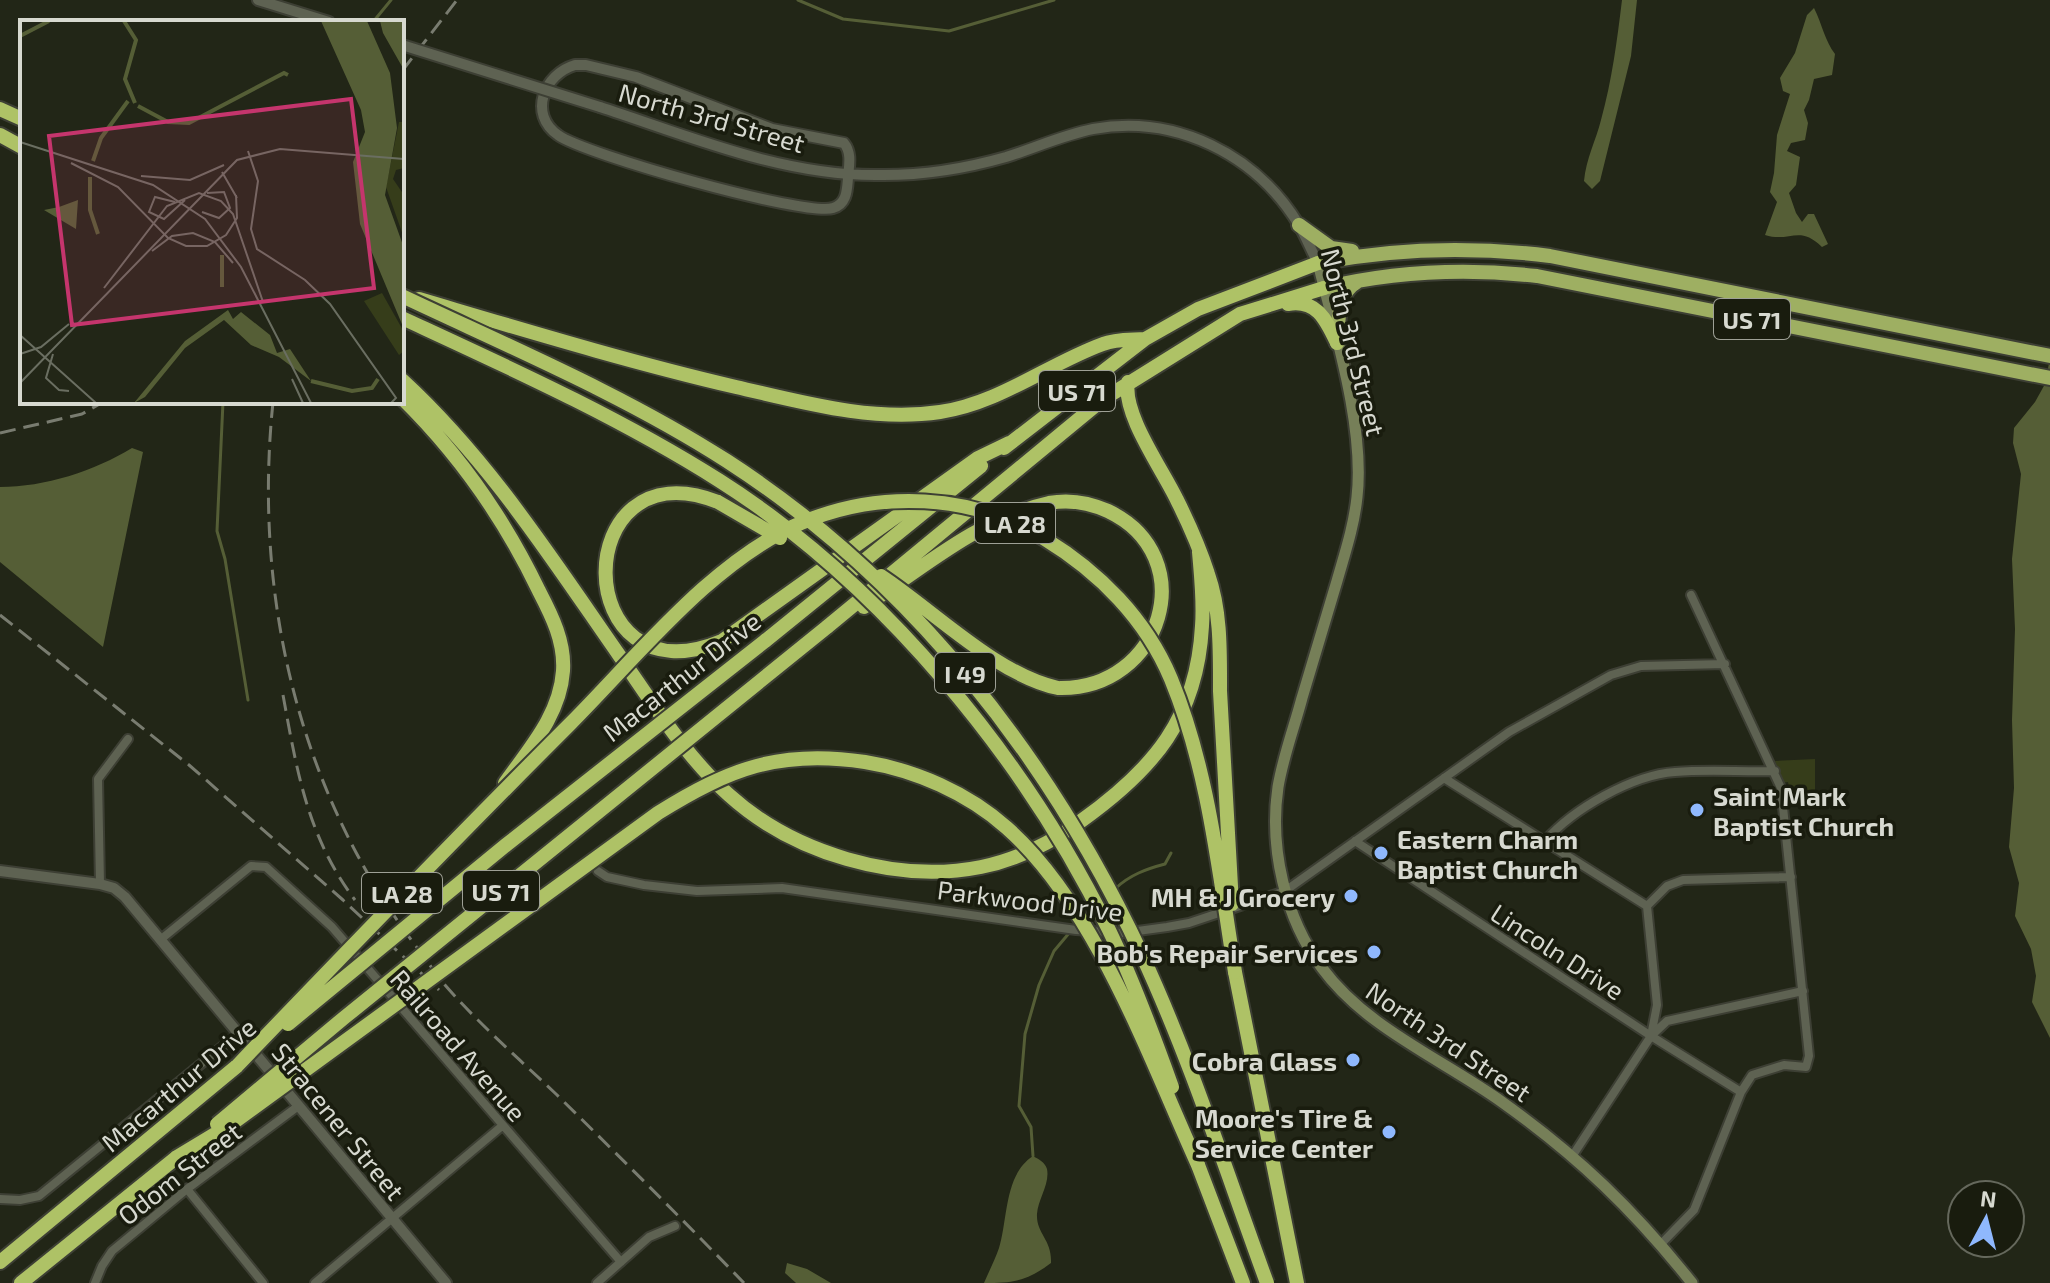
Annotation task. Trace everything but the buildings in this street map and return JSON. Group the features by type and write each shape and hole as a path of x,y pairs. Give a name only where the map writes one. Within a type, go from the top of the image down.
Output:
{"highway":[{"path":"0,109 20,118"},
{"path":"0,134 20,143"},
{"path":"1299,225 1323,244 1341,250 1437,249"},
{"name":"Macarthur Drive","path":"0,1262 506,845 1009,443 1145,339 1198,309 1318,263 1380,252 1453,249 1550,256 2050,356"},
{"name":"Macarthur Drive","path":"21,1283 1102,400 1240,314 1365,279 1452,271 1518,274 2050,378"},
{"path":"1337,343 1344,294 1349,287 1365,279"},
{"path":"404,296 677,373 830,408 907,414 941,412 990,398 1105,342 1145,339"},
{"name":"I 49","path":"404,296 611,394 730,463 850,554 975,684 1056,795 1143,957 1176,1034 1267,1283"},
{"path":"1240,314 1294,302 1305,303 1320,313 1337,343"},
{"name":"I 49","path":"404,319 572,397 632,429 741,495 843,575 909,642 985,729 1069,856 1108,929 1135,989 1243,1283"},
{"path":"404,382 459,437 494,480 651,701 728,795 750,813 799,840 861,863 947,872 986,867 1070,830 1126,785 1158,751 1188,703 1197,668 1202,626 1199,552"},
{"path":"1128,382 1126,395 1134,417 1178,502 1209,576 1217,617 1235,972 1297,1283"},
{"path":"404,400 449,449 496,512 539,591 561,644 563,671 552,714 494,798"},
{"path":"843,575 718,502 693,494 658,495 635,508 617,527 604,560 604,576 612,610 631,636 649,646 702,650 722,641 978,458 1009,443"},
{"name":"LA 28","path":"237,1066 494,798 683,607 765,543 797,524 871,502 907,500 959,505 1015,523 1060,548 1099,578 1139,623 1170,676 1190,733 1203,785 1235,972"},
{"path":"828,626 852,615 995,520 1049,503 1087,502 1123,519 1142,538 1156,562 1161,603 1153,632 1138,657 1125,669 1099,683 1058,688 1028,680 1001,665 899,588 850,554"},
{"path":"177,1157 241,1117 658,813 696,789 719,778 773,761 831,759 883,765 935,783 984,811 1023,844 1055,883 1116,983 1198,1165"}],"main road":[{"name":"North 3rd Street","path":"1318,263 1356,437 1357,498 1350,533 1280,778 1276,823 1285,891 1299,929 1314,957 1349,999 1377,1021 1503,1103 1573,1155 1628,1206 1692,1283"}],"street":[{"path":"258,0 323,20"},
{"name":"North 3rd Street","path":"404,46 760,158 849,174 896,175 953,169 1005,157 1091,129 1144,126 1178,132 1232,155 1270,188 1299,225 1318,263"},
{"path":"586,65 599,68 658,85 772,129 844,143 850,156 849,174 846,197 830,209 746,196 572,143 550,129 544,118 542,98 550,80 564,68 586,65"},
{"path":"1661,1244 1694,1210 1741,1092 1752,1075 1784,1065 1806,1067 1809,1042 1785,805 1775,771 1691,595"},
{"name":"Parkwood Drive","path":"598,871 620,880 683,890 782,888 1076,930 1123,933 1189,923 1285,891 1509,732 1625,669 1725,664"},
{"path":"0,871 100,884 98,779 128,739"},
{"path":"1545,841 1561,823 1583,808 1649,777 1673,772 1775,771"},
{"path":"1444,778 1647,906"},
{"name":"Lincoln Drive","path":"1355,841 1741,1092"},
{"name":"Railroad Avenue","path":"160,940 251,866 266,867 332,927 621,1262"},
{"path":"1647,906 1667,886 1683,880 1791,877"},
{"name":"Stracener Street","path":"100,884 114,888 125,897 446,1283"},
{"path":"1647,906 1657,1005 1651,1036"},
{"path":"1573,1155 1651,1036 1667,1021 1803,991"},
{"path":"0,1199 20,1200 39,1196 239,1033"},
{"name":"Odom Street","path":"95,1281 112,1251 187,1189 297,1107"},
{"path":"315,1283 502,1126"},
{"path":"187,1189 263,1283"},
{"path":"597,1283 649,1237 675,1226"}],"shaded area":[{"path":"1622,0 1637,0 1631,56 1600,181 1592,189 1584,181 1585,173 1608,90"},
{"path":"1814,8 1835,54 1832,75 1814,79 1804,110 1808,123 1805,140 1791,143 1787,151 1800,157 1796,185 1789,193 1796,213 1802,222 1808,214 1814,214 1828,244 1822,247 1800,235 1765,235 1777,202 1770,192 1777,135 1790,94 1783,91 1780,78 1795,53 1807,15"},
{"path":"2050,358 2050,1038 2032,1002 2036,976 2031,949 2015,916 2019,883 2009,847 2014,788 2012,559 2021,474 2013,443 2014,428 2045,384"},
{"path":"132,448 143,452 103,647 0,562 0,487 69,476 102,464"},
{"path":"1815,759 1815,793 1791,796 1788,782 1782,783 1775,761"},
{"path":"1033,1156 1047,1169 1037,1221 1049,1248 1051,1263 1020,1280 984,1283 999,1248 1012,1186 1024,1164"},
{"path":"787,1263 807,1269 831,1283 796,1283 785,1273"}],"waterway":[{"path":"375,20 391,0"},
{"path":"798,0 843,19 949,31 1054,0"},
{"path":"223,404 217,531 225,559 248,700"},
{"path":"1116,888 1139,873 1165,864 1171,853"},
{"path":"1033,1156 1031,1127 1019,1106 1025,1034 1039,985 1054,951 1070,932"}],"railway":[{"path":"404,68 457,0"},
{"path":"0,433 82,414 100,404"},
{"path":"273,404 269,474 270,546 278,617 293,687 313,756 341,822 374,885 444,984 744,1283"},
{"path":"0,615 189,765 343,900 439,990"},
{"path":"283,695 306,802 325,852 355,900"}],"place":[{"name":"Saint Mark Baptist Church","path":"1697,810"},
{"name":"Eastern Charm Baptist Church","path":"1381,853"},
{"name":"MH & J Grocery","path":"1351,896"},
{"name":"Bob's Repair Services","path":"1374,952"},
{"name":"Cobra Glass","path":"1353,1060"},
{"name":"Moore's Tire & Service Center","path":"1389,1132"}]}
